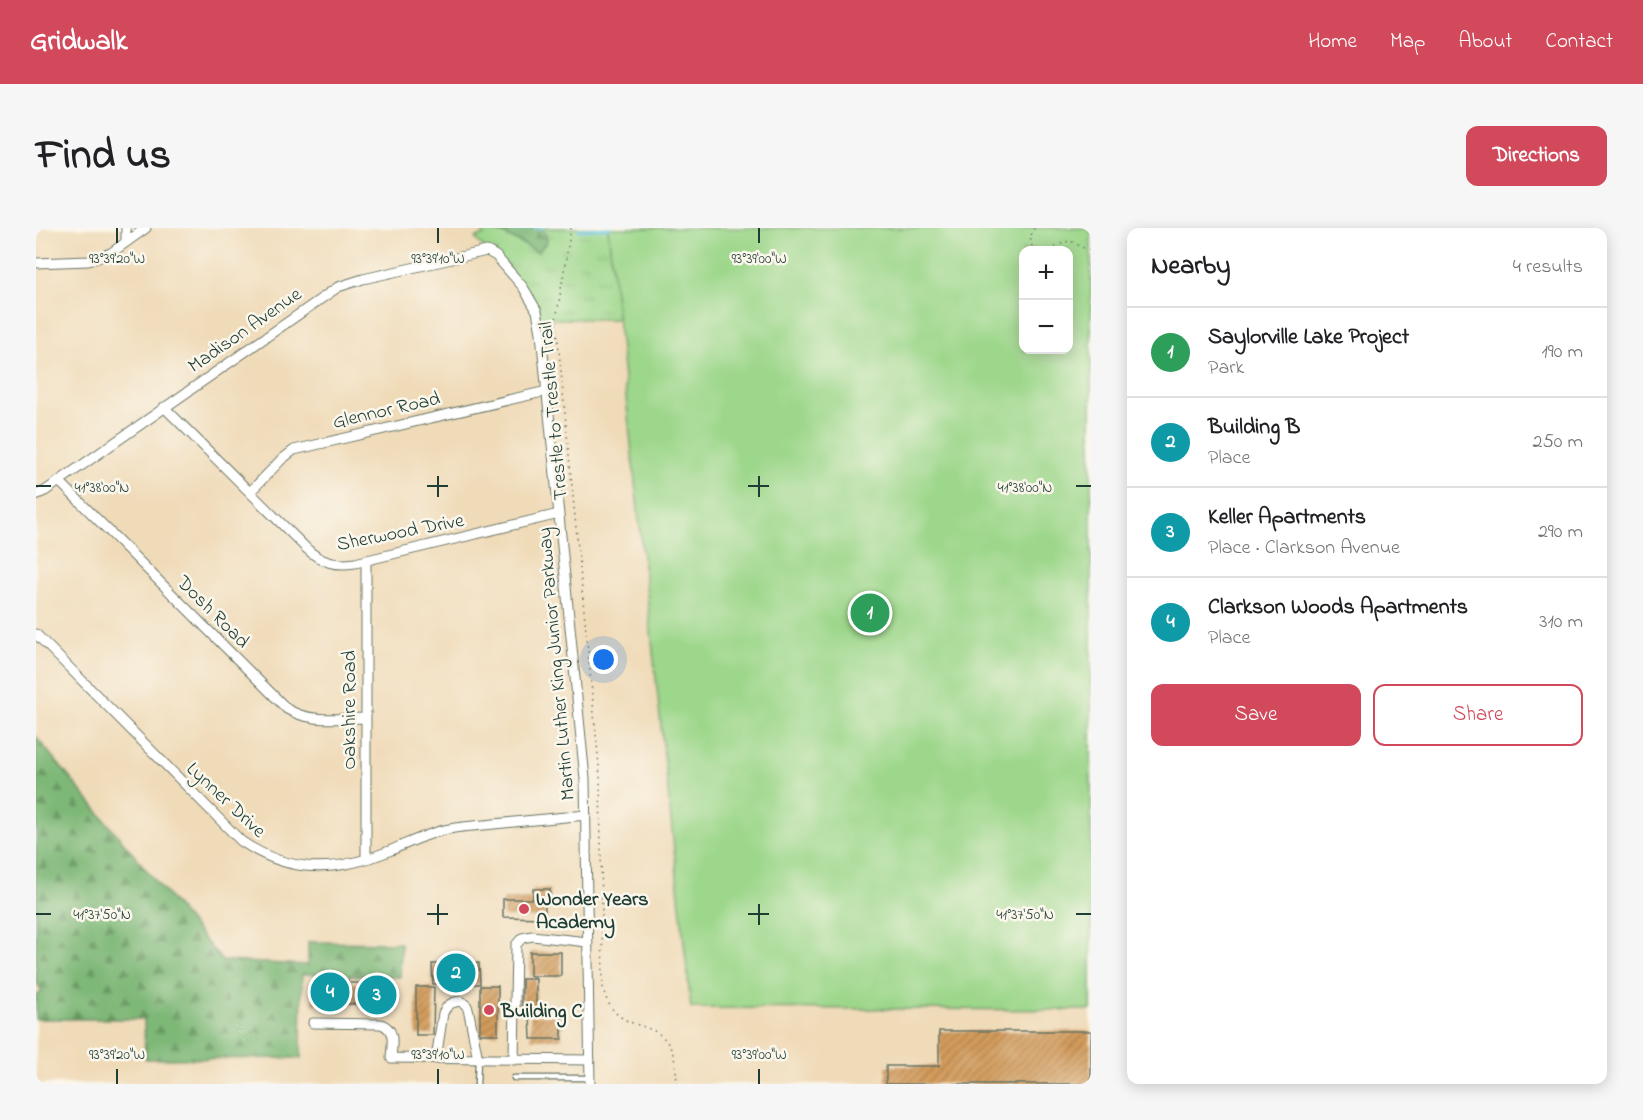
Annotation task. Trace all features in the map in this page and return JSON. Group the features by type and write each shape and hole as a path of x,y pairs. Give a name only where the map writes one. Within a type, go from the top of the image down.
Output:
{"street":[{"path":"126,228 126,242"},
{"path":"36,263 88,261 111,253 146,228"},
{"name":"Madison Avenue","path":"36,495 338,286 478,252 487,251 496,256"},
{"name":"Martin Luther King Junior Parkway","path":"496,256 523,287 537,311 580,721 586,814 590,1081"},
{"name":"Glennor Road","path":"250,492 294,450 546,391"},
{"name":"Sherwood Drive","path":"164,407 314,556 327,563 341,565 366,560 559,514"},
{"name":"Dosh Road","path":"59,481 287,709 311,718 366,718"},
{"name":"Oakshire Road","path":"366,560 366,860"},
{"name":"Lynner Drive","path":"36,634 240,842 269,859 293,866 317,868 366,860 404,843 440,831 586,814"},
{"path":"514,1060 516,945 522,938 532,936 588,942"},
{"path":"436,1059 446,1006 461,1001 467,1006 478,1059"},
{"path":"313,1023 388,1026 392,1032 391,1058 590,1060"}],"lane":[{"path":"477,1084 478,1059"},
{"path":"514,1078 590,1081"}],"path":[{"name":"Trestle to Trestle Trail","path":"571,228 556,320 600,776 603,988 612,1010 626,1022 656,1032 667,1041 674,1058 677,1084"},
{"path":"1032,246 1030,237 1034,228"},
{"path":"1057,246 1066,241 1073,241 1091,251"}],"green space":[{"path":"480,228 504,234 538,252 547,241 543,228 608,228 618,319 538,319 530,297 475,238 484,235"},
{"path":"481,228 543,228 547,241 538,252 504,234"},
{"path":"608,228 1091,228 1091,1010 691,1008"},
{"path":"36,737 222,961 308,965 308,942 401,943 400,977 302,974 301,1058 145,1059 144,1019 36,1019 36,995 42,992 36,981"}],"building":[{"name":"Wonder Years Academy","path":"533,889 550,889 550,901 545,901 545,918 503,917 503,899 533,899"},
{"path":"530,952 561,952 561,976 530,976"},
{"path":"479,963 480,984 433,984 432,964"},
{"path":"522,979 536,979 536,1011 522,1010"},
{"path":"313,980 394,983 394,1007 313,1004"},
{"name":"Building C","path":"480,986 498,986 498,1034 480,1034"},
{"path":"416,987 434,987 433,1035 416,1035"},
{"path":"530,1015 562,1015 562,1039 531,1039"},
{"path":"939,1031 1091,1031 1091,1084 886,1084 886,1066 939,1066"}],"waterway":[{"path":"515,228 517,230 529,228"},
{"path":"535,228 543,228"},
{"path":"579,230 610,228"}],"place":[{"name":"Saylorville Lake Project","path":"870,613"},
{"name":"Wonder Years Academy","path":"524,909"},
{"name":"Building B","path":"456,973"},
{"name":"Clarkson Woods Apartments","path":"330,992"},
{"name":"Keller Apartments","path":"377,995"},
{"name":"Building C","path":"489,1010"}]}
